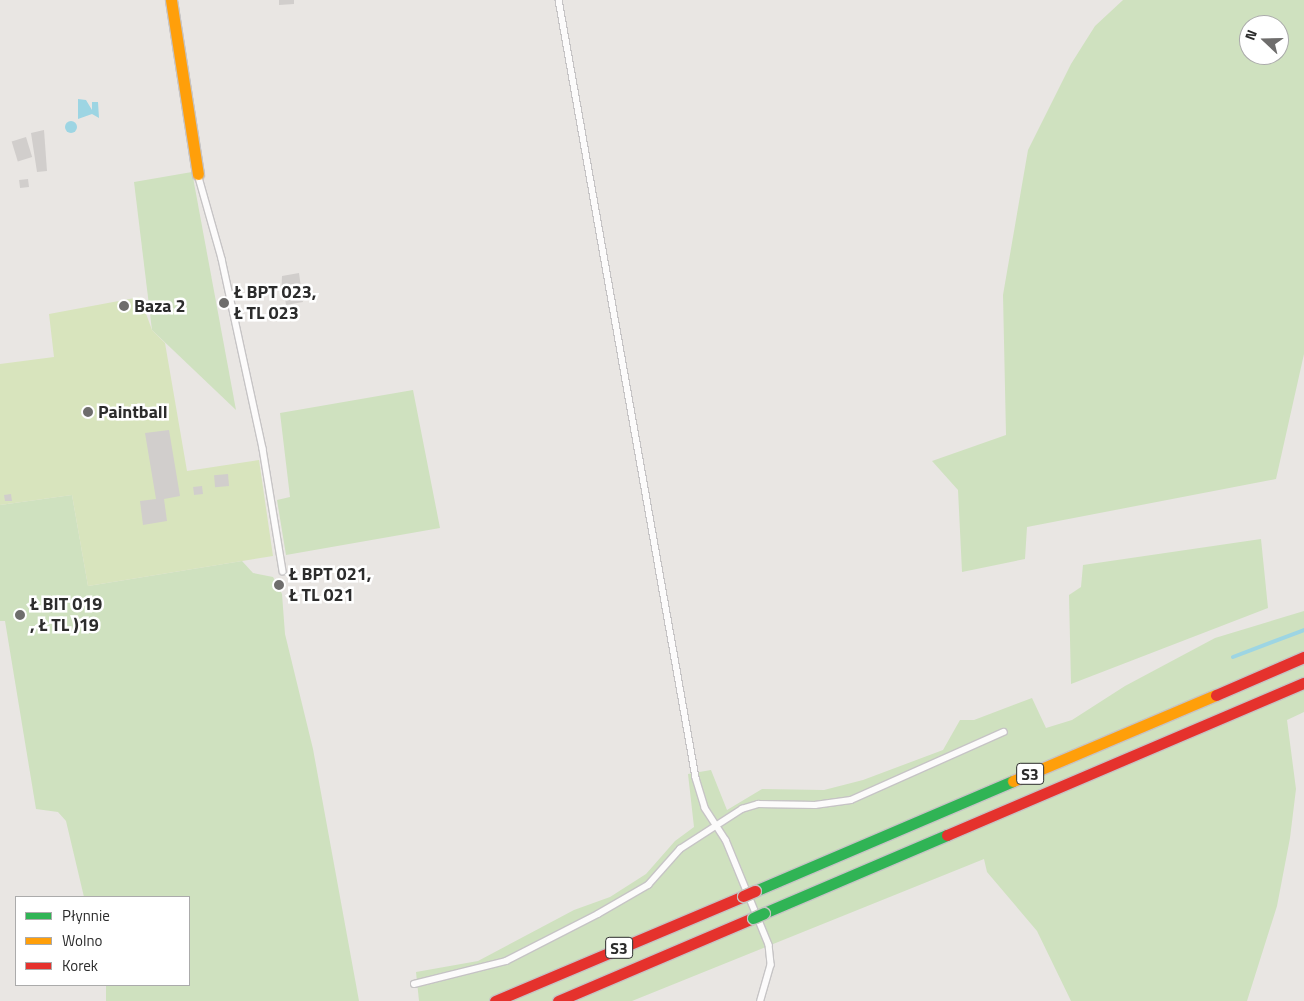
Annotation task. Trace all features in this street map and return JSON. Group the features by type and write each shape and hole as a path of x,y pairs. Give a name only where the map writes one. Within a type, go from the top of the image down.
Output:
{"main road":[{"path":"171,0 198,174"},
{"name":"S3","path":"495,1001 1304,657"},
{"name":"S3","path":"558,1001 1304,683"}],"lane":[{"path":"559,0 696,778 769,945 771,964 761,1001"},
{"path":"198,174 222,259 262,450 283,571"},
{"path":"414,984 506,961 598,914 648,885 680,849 715,824 758,804 814,805 850,800 1004,732"}],"green space":[{"path":"1123,0 1304,0 1304,354 1276,479 1027,527 1025,559 962,572 958,490 932,461 1006,435 1003,295 1028,150 1071,64 1095,26"},
{"path":"192,172 236,410 152,330 134,182"},
{"name":"Paintball","path":"140,297 152,330 165,343 187,471 259,460 273,556 88,586 72,495 0,505 0,364 54,357 49,314"},
{"path":"413,390 440,528 286,555 277,500 290,497 280,413"},
{"path":"72,495 88,586 242,561 253,573 273,577 282,594 285,634 313,749 359,1001 106,1001 106,986 190,986 190,896 84,896 66,821 58,812 36,809 5,621 0,621 0,505"},
{"path":"1261,539 1268,608 1071,684 1069,595 1081,587 1083,565"},
{"path":"1304,611 1304,712 1287,720 1296,789 1290,838 1277,906 1247,1001 1071,1001 1037,931 987,872 984,859 632,1001 419,1001 416,972 478,961 574,910 610,897 646,874 675,841 694,827 688,774 711,770 727,810 762,789 824,790 863,780 943,750 960,720 974,720 1032,698 1046,728 1072,720 1125,686 1215,638"}],"water":[{"path":"78,99 86,100 92,110 92,102 98,102 99,118 92,114 78,119"},
{"path":"69,121 73,121 77,127 73,133 69,133 65,129 65,125"}],"building":[{"path":"279,0 294,0 294,4 279,5"},
{"path":"44,130 47,171 37,172 31,133"},
{"path":"26,137 32,157 18,161 12,141"},
{"path":"28,179 29,187 20,188 19,180"},
{"path":"299,273 303,302 286,305 285,298 281,298 282,276"},
{"name":"Baza 2","path":"126,302 127,309 121,310 120,303"},
{"path":"169,430 180,496 164,499 167,521 143,525 140,501 156,499 145,433"},
{"path":"228,474 229,486 215,487 214,475"},
{"path":"202,486 203,494 194,495 193,487"},
{"path":"11,494 12,501 5,501 4,495"}],"waterway":[{"path":"1233,657 1304,630"}],"traffic: fast":[{"path":"755,891 1013,781"},
{"path":"764,913 947,835"},
{"path":"753,918 764,913"}],"traffic: slow":[{"path":"171,0 198,174"},
{"path":"1013,781 1216,695"}],"traffic: jam":[{"path":"1216,695 1304,657"},
{"path":"947,835 1304,683"},
{"path":"743,896 755,891"},
{"path":"495,1001 743,896"},
{"path":"558,1001 753,918"}],"place":[{"name":"Ł BPT 023, Ł TL 023","path":"224,303"},
{"name":"Baza 2","path":"124,306"},
{"name":"Paintball","path":"88,412"},
{"name":"Ł BPT 021, Ł TL 021","path":"279,585"},
{"name":"Ł BIT 019 , Ł TL )19","path":"20,615"}]}
